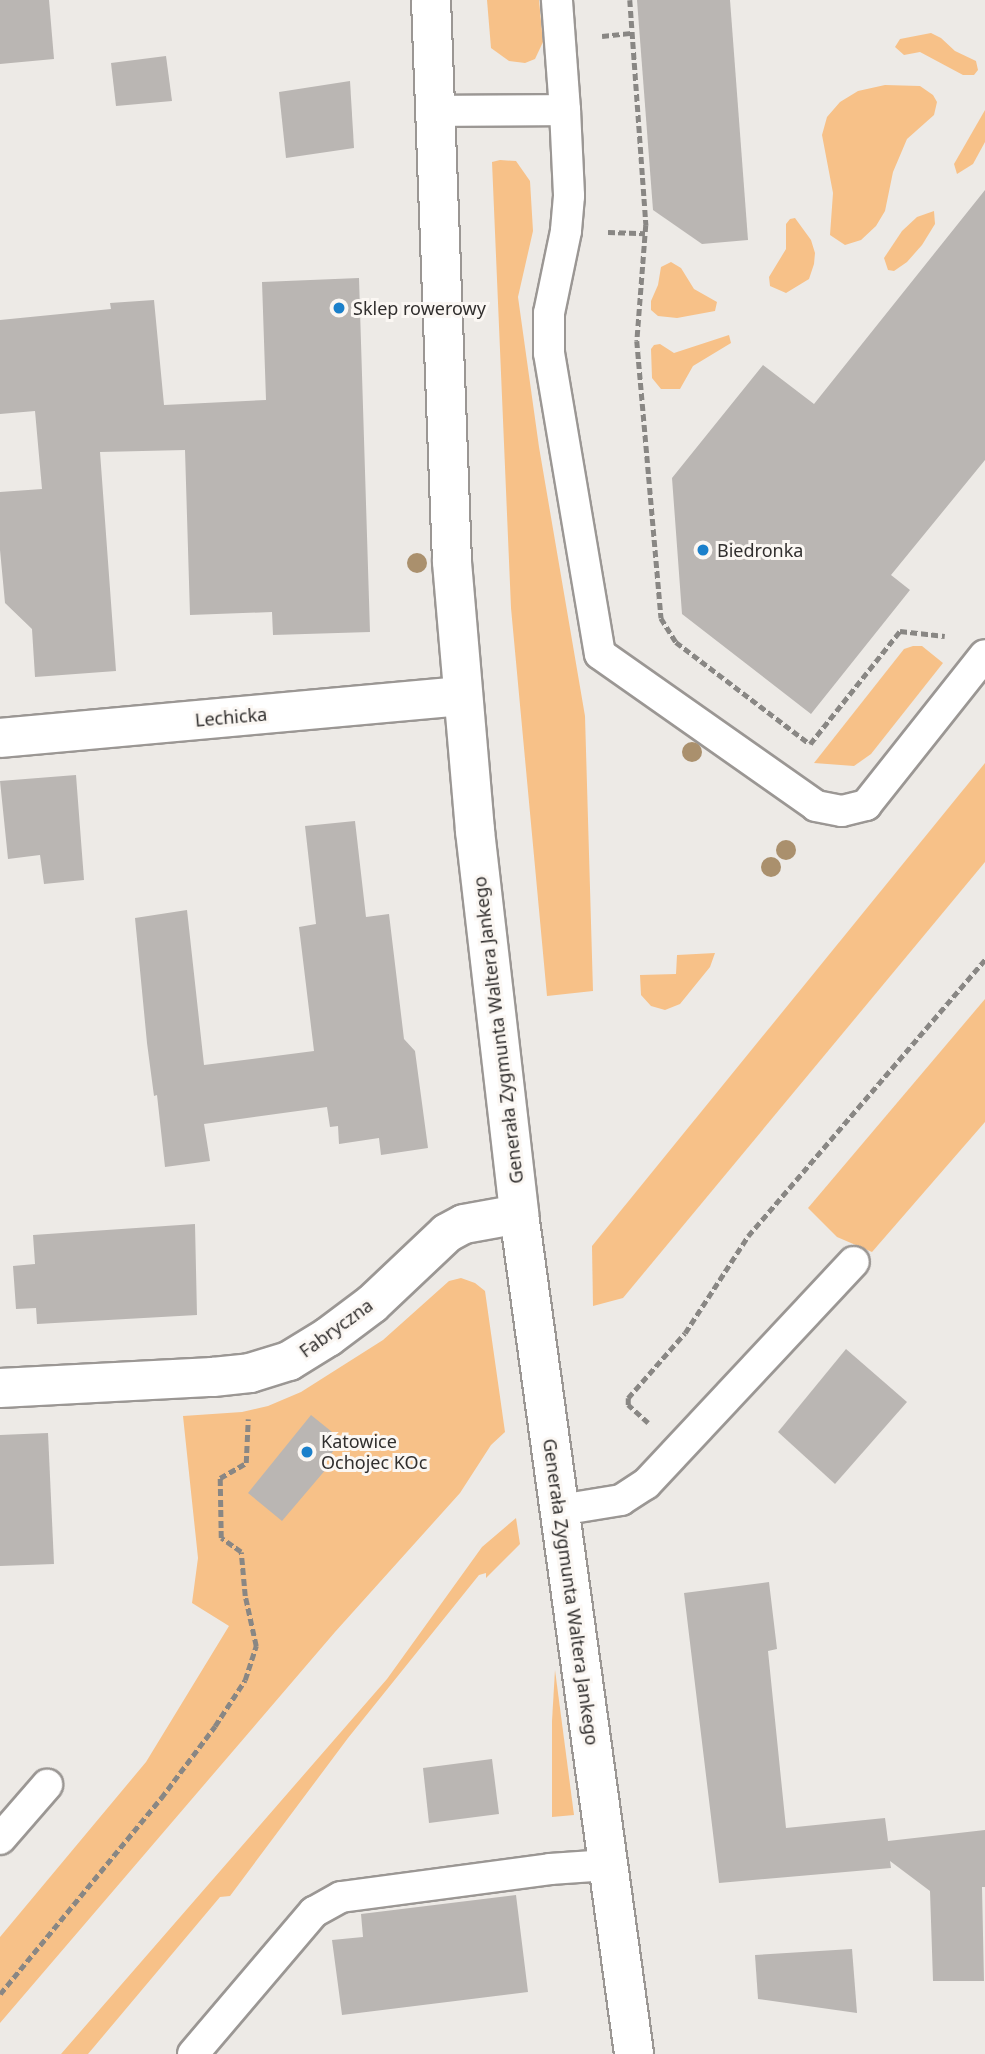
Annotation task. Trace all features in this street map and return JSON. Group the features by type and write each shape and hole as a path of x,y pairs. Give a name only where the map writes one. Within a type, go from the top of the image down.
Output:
{"street":[{"name":"Generała Zygmunta Waltera Jankego","path":"430,0 452,562 485,931 519,1214 634,2054"},
{"name":"Lechicka","path":"0,738 462,696"},
{"name":"Fabryczna","path":"0,1388 250,1373 289,1361 328,1337 372,1304 447,1233 464,1224 519,1214"}],"lane":[{"path":"557,0 569,196 566,231 549,313 549,353 600,654 816,806 842,811 866,805 982,659"},
{"path":"436,111 565,110"},
{"path":"560,1510 621,1500 646,1485 854,1262"},
{"path":"0,1839 47,1785"},
{"path":"193,2054 314,1912 341,1897 551,1869 608,1866"}],"path":[{"path":"630,0 646,225 637,341 660,618 676,642 810,744 900,631 944,635 982,659"},
{"path":"678,1450 628,1405 628,1398 685,1333 748,1236 985,959"},
{"path":"0,1994 161,1798 215,1726 245,1680 256,1646 245,1596 241,1552 221,1538 220,1478 246,1463 250,1373"}],"shaded area":[{"path":"487,0 539,0 543,42 535,59 525,63 509,61 491,48"},
{"path":"931,33 955,51 976,61 978,70 974,75 963,75 920,52 904,55 895,47 900,39"},
{"path":"885,85 920,86 933,95 937,102 934,115 907,139 893,172 885,211 876,226 861,240 845,245 830,235 833,193 822,135 827,117 840,102 858,91"},
{"path":"985,110 985,142 973,164 957,174 954,164"},
{"path":"516,161 530,181 533,231 518,297 539,447 585,716 593,991 547,996 511,608 492,162"},
{"path":"934,211 935,224 922,245 907,262 894,271 888,270 884,258 902,231 917,217"},
{"path":"795,218 811,240 815,253 814,264 809,279 786,293 770,286 769,277 786,249 786,224"},
{"path":"671,262 681,268 694,289 717,302 715,311 677,318 658,316 651,310 661,267"},
{"path":"729,335 731,343 693,366 680,389 661,389 652,378 651,349 654,345 660,344 674,353"},
{"path":"922,646 943,663 871,754 854,766 814,763 904,649"},
{"path":"985,763 985,862 623,1298 593,1306 592,1246"},
{"path":"715,953 710,967 680,1004 665,1010 651,1006 641,995 640,975 676,974 677,955"},
{"path":"985,999 985,1122 872,1252 837,1237 808,1208"},
{"path":"461,1278 475,1283 485,1291 505,1432 491,1445 460,1493 335,1632 0,2023 0,1937 146,1762 229,1626 192,1603 198,1558 183,1416 242,1412 268,1406 301,1392 383,1340 449,1281"},
{"path":"516,1518 520,1544 486,1578 486,1573 479,1575 348,1738 230,1896 220,1897 88,2054 61,2054 387,1679 482,1547"},
{"path":"555,1670 574,1815 552,1817 552,1721"}],"building":[{"path":"0,0 49,0 54,59 0,64"},
{"path":"637,0 730,0 748,240 702,244 653,210"},
{"path":"166,56 172,101 116,106 111,63"},
{"path":"350,81 354,148 286,158 279,92"},
{"path":"985,190 985,460 891,575 910,590 811,714 682,614 672,478 763,365 814,404"},
{"path":"359,278 370,632 273,635 272,612 190,615 185,450 100,452 116,671 35,677 32,629 5,603 0,550 0,492 42,489 35,411 0,414 0,320 111,309 110,303 154,300 164,405 266,400 262,282"},
{"path":"76,775 84,880 44,884 40,855 8,859 0,781"},
{"path":"355,821 366,917 389,914 404,1039 415,1051 428,1148 381,1155 379,1138 339,1144 338,1126 330,1127 327,1107 204,1124 210,1161 165,1167 157,1095 154,1096 147,1043 135,918 187,910 204,1065 314,1051 299,927 316,924 305,826"},
{"path":"195,1224 197,1315 37,1324 36,1308 16,1309 13,1266 35,1264 33,1235"},
{"path":"846,1349 907,1402 835,1484 778,1432"},
{"name":"Katowice Ochojec KOc","path":"311,1415 342,1440 323,1464 327,1468 282,1521 248,1493"},
{"path":"48,1433 54,1564 0,1566 0,1435"},
{"path":"769,1582 777,1649 768,1651 786,1828 885,1818 888,1841 985,1830 985,1887 982,1887 984,1981 933,1981 930,1891 890,1861 891,1868 719,1883 684,1593"},
{"path":"492,1759 499,1814 429,1823 423,1768"},
{"path":"516,1895 528,1992 342,2015 332,1940 363,1937 361,1914"},
{"path":"852,1949 857,2013 758,1999 755,1955"}],"place":[{"name":"Sklep rowerowy","path":"339,308"},
{"name":"Biedronka","path":"703,550"},
{"name":"Katowice Ochojec KOc","path":"307,1452"}]}
